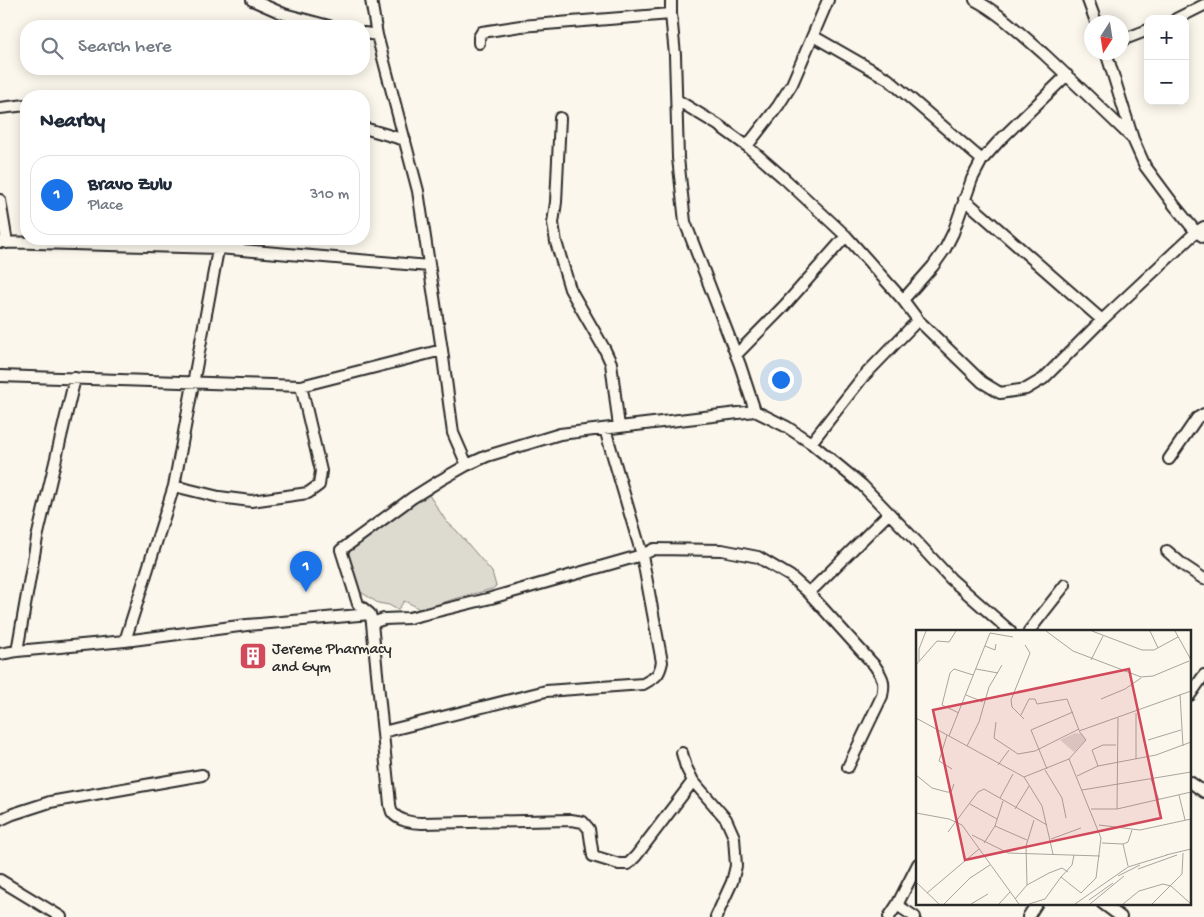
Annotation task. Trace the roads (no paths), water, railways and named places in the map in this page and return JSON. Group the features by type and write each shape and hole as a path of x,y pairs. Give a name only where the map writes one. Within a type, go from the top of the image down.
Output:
{"street":[{"path":"252,0 284,14 306,20"},
{"path":"372,0 377,35 418,191 453,434 467,465"},
{"path":"671,0 677,100 678,158 685,222 756,411"},
{"path":"747,146 778,106 792,84 828,0"},
{"path":"975,0 985,5 1020,32 1133,139"},
{"path":"1088,0 1093,15"},
{"path":"1184,15 1204,5"},
{"path":"479,43 479,37 482,32 520,26 671,14"},
{"path":"1129,37 1144,32"},
{"path":"370,34 377,35"},
{"path":"813,36 888,79 982,160"},
{"path":"677,100 718,125 747,146 846,236 903,300 918,320 982,382 1000,393 1026,389 1043,379 1102,320 1201,232 1174,205 1145,166 1133,139 1108,60"},
{"path":"903,300 933,266 945,249 953,233 972,179 982,160 1066,75"},
{"path":"0,108 20,106"},
{"path":"560,118 556,202 553,223 556,242 570,289 611,363 619,427"},
{"path":"370,130 405,140"},
{"path":"964,199 1102,320"},
{"path":"0,200 3,242 20,242"},
{"path":"736,355 785,305 846,236"},
{"path":"125,641 174,486 220,245"},
{"path":"238,245 429,266"},
{"path":"811,444 862,378 918,320"},
{"path":"0,376 301,386 442,350"},
{"path":"17,651 37,538 75,378"},
{"path":"174,486 219,497 251,501 308,493 319,486 322,471 301,386"},
{"path":"693,781 628,864 619,864 593,856 589,829 583,822 571,820 412,823 393,813 390,804 371,618 358,604 341,550 438,481 487,456 560,434 756,411 811,444 862,485 915,540 950,580 1009,630"},
{"path":"1169,459 1197,418 1204,414"},
{"path":"383,732 546,691 643,684 655,678 662,662 642,555 605,429"},
{"path":"808,592 889,513"},
{"path":"0,654 125,641 248,625 371,618 409,618 491,598 642,555 654,549 722,550 758,557 790,576 808,592 882,676 884,686 882,696 848,767"},
{"path":"1167,551 1183,565 1204,579"},
{"path":"1030,630 1065,585"},
{"path":"1192,692 1204,674"},
{"path":"682,753 686,768 693,781 726,818 734,837 736,866 732,882 716,917"},
{"path":"0,820 50,802 202,775"},
{"path":"1192,783 1204,792"},
{"path":"888,917 897,905 916,868"},
{"path":"0,880 61,917"},
{"path":"1028,917 1036,904"},
{"path":"1103,904 1121,917"},
{"path":"897,905 915,917"}],"place":[{"name":"Bravo Zulu","path":"306,592"},
{"name":"Jereme Pharmacy and Gym","path":"253,656"}]}
